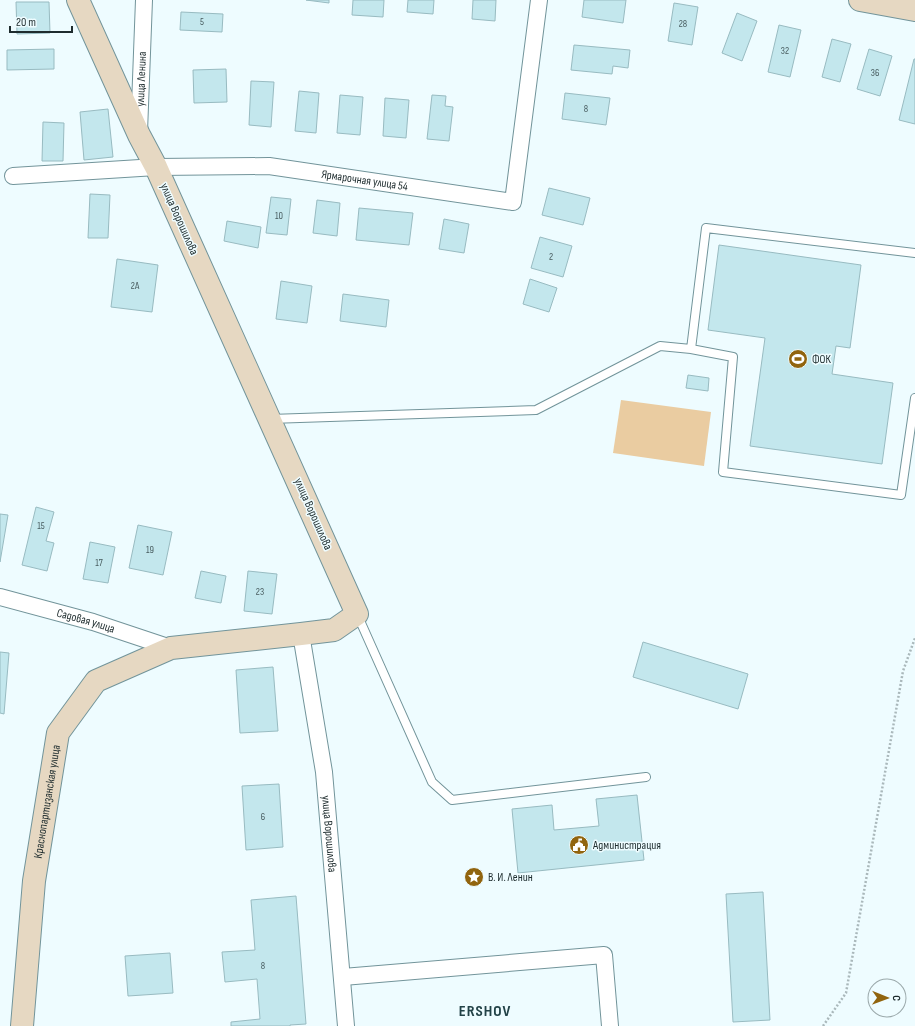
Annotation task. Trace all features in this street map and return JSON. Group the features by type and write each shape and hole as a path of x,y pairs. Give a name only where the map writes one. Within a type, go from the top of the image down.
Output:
{"street":[{"name":"улица Ворошилова","path":"78,0 139,135 156,167 357,614"},
{"name":"улица Ленина","path":"139,135 144,0"},
{"name":"Ярмарочная улица 54","path":"13,176 156,167 269,166 512,202 539,0"},
{"path":"867,1 915,10"},
{"name":"Садовая улица","path":"0,598 92,622 170,648"},
{"path":"301,634 334,630 357,614"},
{"name":"улица Ворошилова","path":"301,634 324,772 343,977 346,1026"},
{"name":"Краснопартизанская улица","path":"22,1026 34,881 58,733 96,681 170,648 301,634"},
{"path":"343,977 604,955 610,1026"}],"lane":[{"path":"691,348 706,228 915,253"},
{"path":"270,419 536,410 660,346 691,348 733,356 723,472 901,495 915,398"},
{"path":"357,614 432,782 452,800 646,778"}],"path":[{"path":"823,1026 846,993 903,671 915,638"}],"shaded area":[{"path":"621,400 711,412 704,466 613,453"}],"building":[{"path":"306,0 329,0 329,3"},
{"path":"353,0 384,0 383,17 352,15"},
{"path":"408,0 434,0 433,14 407,12"},
{"path":"473,0 496,0 495,21 472,19"},
{"path":"584,0 626,0 623,23 582,17"},
{"path":"16,2 49,2 50,33 17,34"},
{"path":"674,3 698,7 692,45 668,41"},
{"path":"181,12 223,14 222,32 180,30"},
{"path":"737,13 757,21 742,61 722,53"},
{"path":"779,25 801,30 790,77 768,72"},
{"path":"832,39 851,44 840,82 822,77"},
{"path":"574,45 630,50 628,68 613,66 612,74 571,70"},
{"path":"54,49 54,69 7,70 7,50"},
{"path":"869,49 892,56 880,96 857,89"},
{"path":"915,59 915,124 899,120"},
{"path":"226,69 227,102 194,103 193,70"},
{"path":"251,81 274,82 271,127 249,125"},
{"path":"299,91 319,93 316,133 295,131"},
{"path":"565,93 610,98 606,125 562,119"},
{"path":"340,95 363,97 360,135 337,133"},
{"path":"432,95 446,96 445,106 453,107 449,141 427,139"},
{"path":"385,98 409,100 406,138 383,136"},
{"path":"108,109 113,157 84,160 80,112"},
{"path":"43,122 64,123 63,161 42,161"},
{"path":"549,188 590,198 583,225 542,215"},
{"path":"90,194 110,195 108,238 88,238"},
{"path":"271,197 291,199 287,235 266,233"},
{"path":"317,200 340,203 337,236 313,233"},
{"path":"359,208 413,213 409,245 356,240"},
{"path":"444,219 469,224 464,253 439,249"},
{"path":"227,221 261,227 258,248 224,241"},
{"path":"540,237 572,246 563,277 531,268"},
{"name":"ФОК","path":"719,245 861,265 850,348 836,346 832,374 893,383 882,464 750,446 765,338 708,330"},
{"path":"117,259 158,265 152,312 111,307"},
{"path":"530,279 557,288 549,312 523,304"},
{"path":"281,281 312,286 307,323 276,319"},
{"path":"343,294 389,300 386,327 340,321"},
{"path":"688,375 709,378 708,391 686,388"},
{"path":"36,507 54,512 46,541 54,543 47,571 22,565"},
{"path":"0,514 8,515 0,562"},
{"path":"138,525 172,532 163,575 129,568"},
{"path":"90,542 115,547 108,583 83,579"},
{"path":"201,571 226,576 221,603 195,598"},
{"path":"248,571 277,574 272,614 244,611"},
{"path":"643,642 748,674 738,709 633,677"},
{"path":"0,652 9,653 4,714 0,713"},
{"path":"273,667 278,731 240,733 236,670"},
{"path":"279,784 283,847 246,850 242,786"},
{"name":"Администрация","path":"637,795 644,860 518,873 512,809 552,805 554,830 599,826 596,799"},
{"path":"763,892 770,1020 733,1022 726,894"},
{"path":"296,896 306,1024 290,1026 231,1026 231,1022 260,1019 257,979 225,982 222,952 255,950 251,900"},
{"path":"170,953 173,993 128,996 125,956"}],"place":[{"name":"ФОК","path":"798,359"},
{"name":"Администрация","path":"579,845"},
{"name":"В. И. Ленин","path":"474,877"}],"district":[{"name":"ERSHOV","path":"485,1011"}]}
